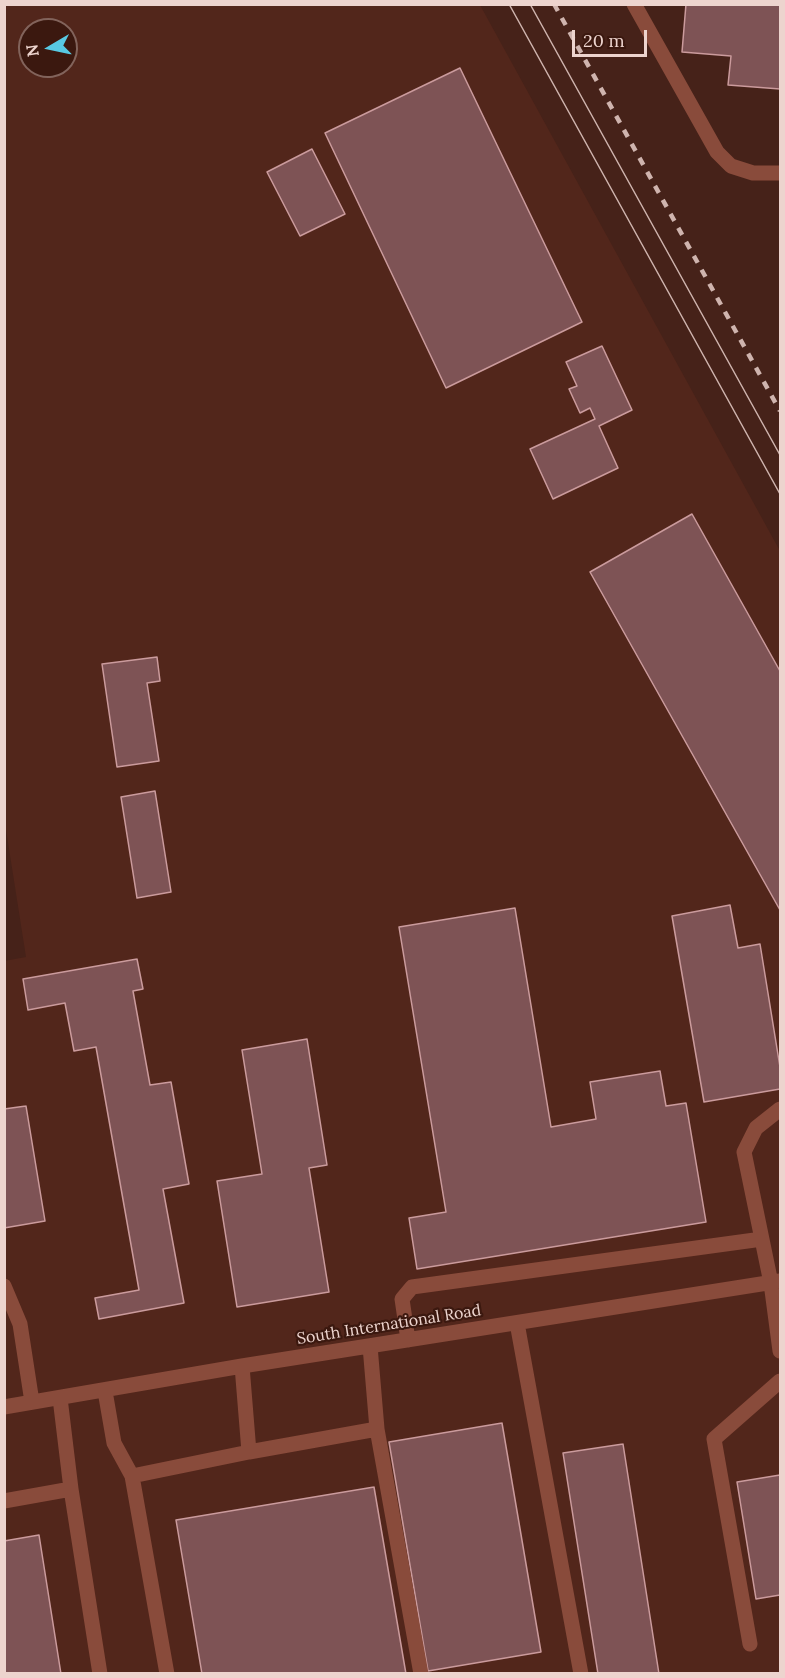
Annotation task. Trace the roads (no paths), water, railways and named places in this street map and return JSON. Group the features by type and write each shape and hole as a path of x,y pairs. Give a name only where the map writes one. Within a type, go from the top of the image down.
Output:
{"street":[{"path":"634,4 717,152 731,166 753,173 780,173"},
{"path":"780,1109 756,1128 744,1152 762,1239 776,1282 780,1352"},
{"path":"408,1340 402,1299 411,1287 762,1239"},
{"name":"South International Road","path":"4,1407 242,1366 776,1282"},
{"path":"4,1286 20,1324 32,1402"},
{"path":"517,1323 581,1674"},
{"path":"370,1346 377,1428 421,1674"},
{"path":"242,1366 249,1452"},
{"path":"750,1644 714,1439 780,1381"},
{"path":"105,1391 114,1443 132,1476 167,1674"},
{"path":"60,1398 71,1489 100,1674"},
{"path":"132,1476 377,1428"},
{"path":"4,1501 71,1489"}],"tram line":[{"path":"509,4 780,494"},
{"path":"530,4 780,455"}],"railway":[{"path":"554,4 780,411"}]}
